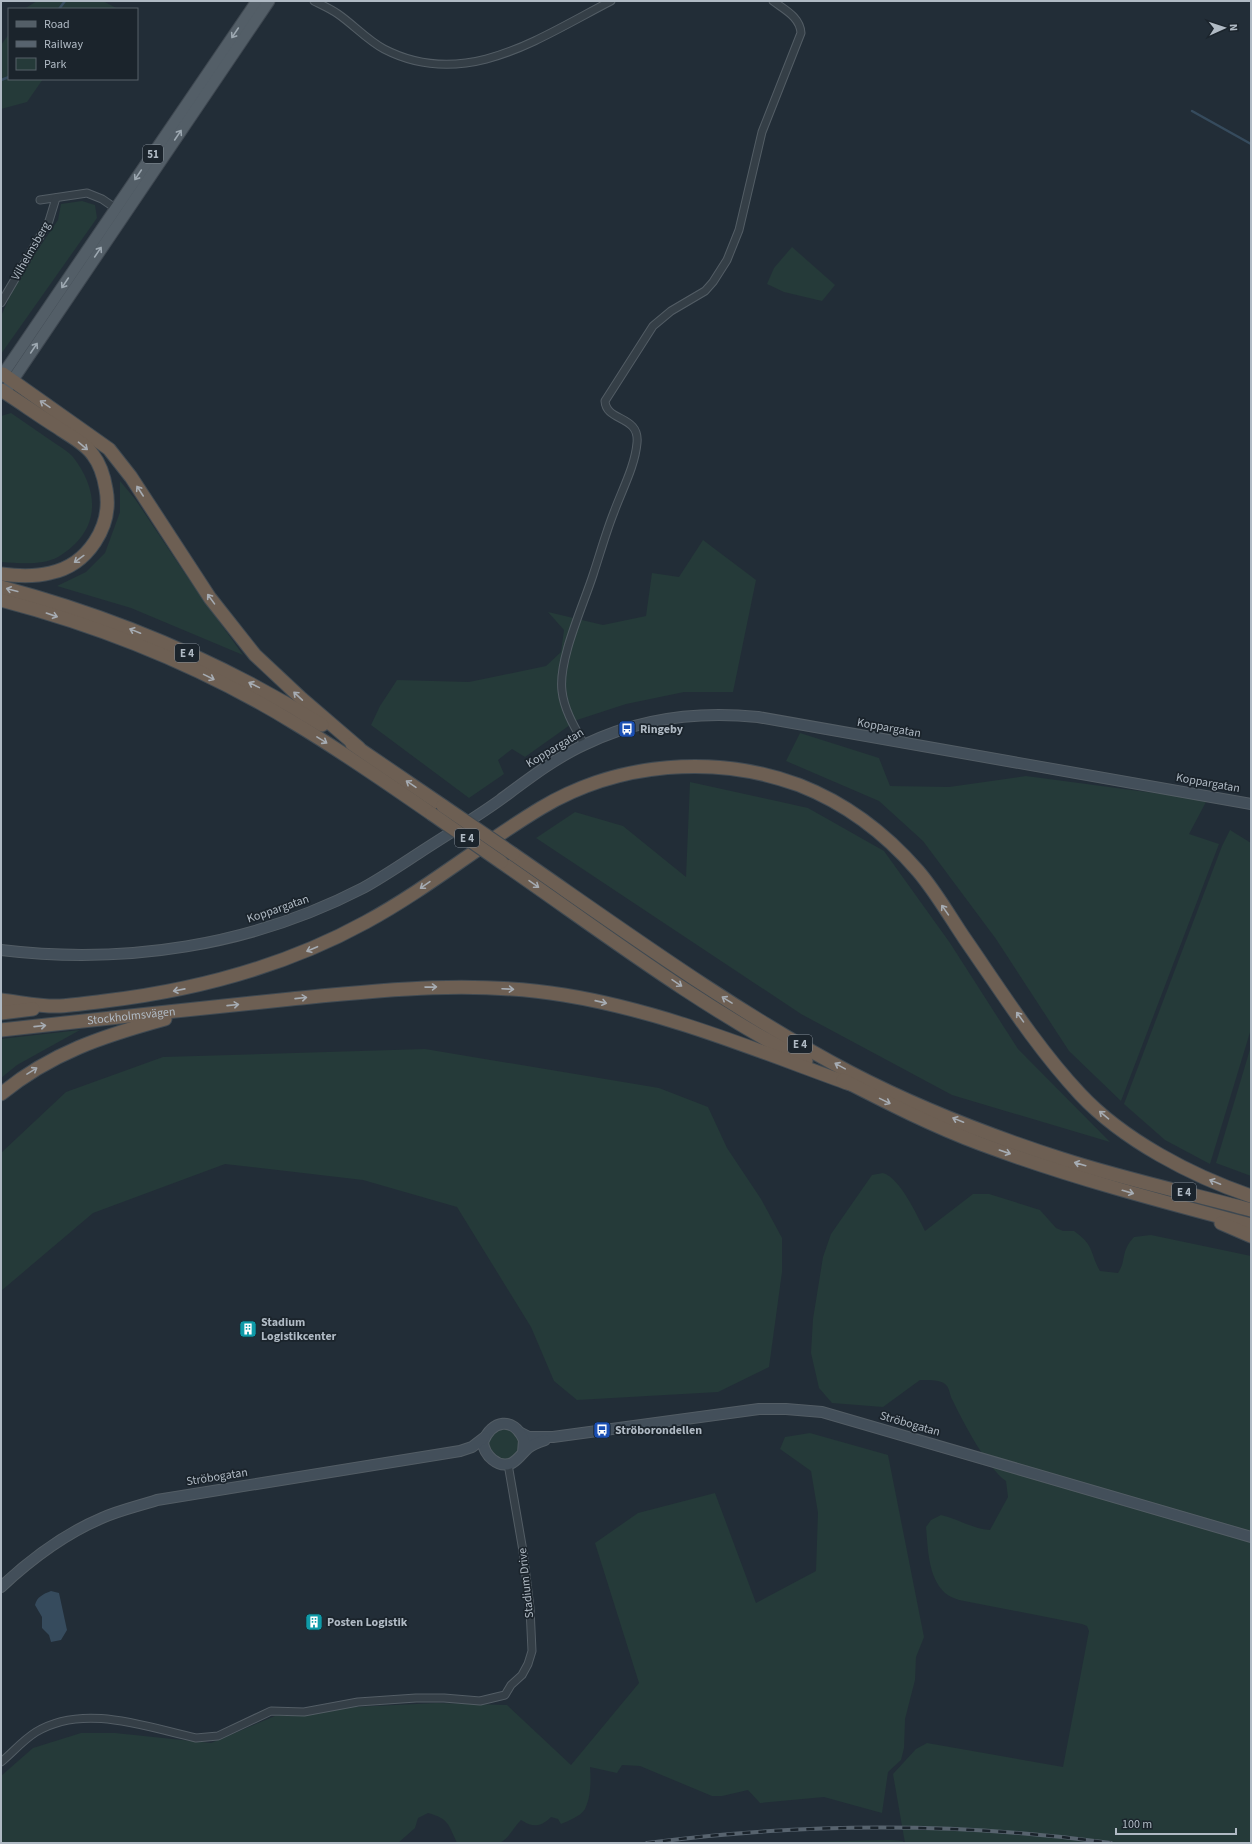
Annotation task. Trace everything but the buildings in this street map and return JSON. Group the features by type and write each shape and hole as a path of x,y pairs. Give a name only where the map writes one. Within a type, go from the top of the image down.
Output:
{"highway":[{"path":"5,377 109,449 131,477 210,598 255,655 302,699 359,748"},
{"path":"1,574 28,576 43,574 68,567 86,554 100,535 107,514 108,497 104,476 93,454 75,440 2,393"},
{"name":"E 4","path":"1,587 44,598 109,621 178,649 259,687 359,748 717,994 781,1034 852,1073 930,1109 1063,1159 1251,1210"},
{"name":"E 4","path":"1,600 40,611 113,636 174,660 244,695 296,724 350,758 707,1003 774,1045 850,1084 923,1120 980,1144 1115,1188 1251,1225"},
{"path":"1,1013 162,993 217,982 261,968 321,945 368,922 413,894 543,807 581,788 618,776 654,769 692,766 731,768 765,775 799,786 833,801 862,819 894,846 920,874 1047,1055 1082,1096 1116,1125 1157,1154 1196,1174 1251,1196"},
{"name":"Stockholmsvägen","path":"1,1030 262,1002 426,987 484,988 562,995 655,1015 707,1031 850,1084"},
{"path":"1,1000 57,1006"},
{"path":"1,1094 34,1070 92,1041 203,1008"},
{"path":"1197,1211 1251,1236"}],"main road":[{"name":"51","path":"120,211 257,1"},
{"name":"51","path":"2,393 5,377 268,1"}],"street":[{"path":"314,1 338,14 384,48 413,61 450,66 484,60 508,52 611,1"},
{"path":"584,744 568,712 562,692 563,665 633,461 637,442 633,427 627,421 608,412 605,407 605,401 653,326 662,317 705,291 718,274 732,250 739,230 762,132 801,33 800,23 796,18 773,1"},
{"path":"40,200 87,193 102,199 120,211"},
{"name":"Vilhelmsberg","path":"1,302 49,221 56,198"},
{"name":"Koppargatan","path":"1,950 89,956 145,953 181,948 230,938 274,926 343,898 383,876 498,801 541,770 584,744 639,725 672,718 730,714 758,717 1251,804"},
{"name":"Ströbogatan","path":"522,1433 529,1436 553,1437 759,1409 786,1409 822,1412 1251,1537"},
{"path":"502,1424 510,1424 522,1433 524,1440 523,1453 512,1463 508,1464 498,1462 486,1454 484,1448 485,1437 489,1430 502,1424"},
{"name":"Ströbogatan","path":"1,1587 43,1550 69,1535 102,1518 158,1500 460,1451 472,1447 485,1437"},
{"name":"Ströbogatan","path":"523,1453 534,1444 553,1437"},
{"name":"Ströbogatan","path":"460,1451 486,1454"},
{"name":"Stadium Drive","path":"1,1762 35,1733 59,1723 80,1719 107,1718 196,1738 208,1738 229,1732 271,1711 304,1712 358,1702 416,1698 444,1698 480,1701 505,1695 511,1684 522,1675 528,1664 532,1651 530,1608 523,1551 508,1464"}],"green space":[{"path":"37,1 103,1 116,8 26,8"},
{"path":"8,35 8,80 42,80 27,102 1,109 1,45"},
{"path":"82,201 95,205 97,218 1,354 1,316 18,279 58,220 61,204"},
{"path":"792,247 835,285 822,301 784,292 767,284 774,268"},
{"path":"11,413 71,455 82,471 92,498 92,511 89,524 82,536 72,547 58,557 44,562 1,562 1,416"},
{"path":"120,481 135,499 186,575 243,655 131,608 57,586 86,572 105,553 120,512"},
{"path":"703,540 756,580 733,692 684,692 626,704 577,720 525,757 512,749 498,760 504,774 469,798 371,725 380,706 397,680 469,682 546,666 561,652 564,630 548,612 603,625 646,616 652,573 679,577"},
{"path":"800,733 879,758 890,786 949,787 1026,776 1207,800 1189,834 1219,844 1121,1101 1069,1051 996,939 923,841 879,801 786,761"},
{"path":"690,782 808,808 884,851 950,943 1018,1049 1110,1142 952,1095 801,1014 536,838 575,812 623,826 686,877"},
{"path":"1230,830 1251,843 1251,1029 1210,1164 1165,1140 1124,1104 1222,846"},
{"path":"80,1030 17,1065 1,1078 1,1039"},
{"path":"1251,1046 1251,1176 1216,1163"},
{"path":"425,1049 659,1088 708,1107 727,1148 761,1199 782,1238 782,1272 769,1367 718,1392 577,1400 554,1381 531,1327 457,1207 363,1180 225,1164 93,1213 1,1291 1,1153 66,1092 163,1057"},
{"path":"883,1173 889,1176 902,1189 925,1231 973,1194 989,1194 1040,1210 1056,1228 1063,1231 1074,1231 1089,1245 1100,1271 1118,1273 1127,1247 1134,1237 1151,1235 1251,1256 1251,1843 905,1843 893,1774 916,1749 927,1743 1063,1767 1089,1631 1087,1626 1082,1624 959,1600 946,1594 939,1586 932,1571 928,1553 926,1527 931,1520 941,1515 978,1528 990,1530 1008,1497 1006,1481 991,1466 976,1444 945,1384 935,1380 920,1380 883,1407 832,1403 819,1388 811,1353 813,1319 823,1257 831,1234 872,1175"},
{"path":"504,1428 515,1433 520,1444 515,1455 504,1460 493,1455 488,1444 493,1433"},
{"path":"810,1433 888,1455 924,1637 916,1657 915,1680 905,1719 904,1748 901,1760 888,1772 882,1813 824,1797 760,1803 748,1790 722,1796 712,1796 640,1766 622,1765 617,1773 590,1767 589,1794 585,1809 571,1820 561,1824 558,1819 551,1817 544,1823 533,1825 525,1823 521,1820 500,1843 457,1843 447,1823 435,1815 428,1813 418,1818 415,1828 398,1843 1,1843 1,1776 33,1748 81,1733 115,1733 211,1743 275,1716 333,1708 437,1703 507,1705 571,1765 639,1683 595,1543 638,1513 715,1493 756,1603 816,1571 818,1513 811,1471 780,1449 785,1437"},
{"path":"903,1841 903,1843 757,1843"}],"water":[{"path":"51,1591 59,1593 67,1630 61,1640 51,1642 49,1635 42,1628 42,1617 35,1605 41,1596"}],"waterway":[{"path":"60,8 65,1"},
{"path":"1,80 8,77"},
{"path":"1192,111 1251,144"}],"railway":[{"path":"647,1843 705,1836 762,1832 879,1828 937,1828 995,1831 1111,1843"}],"place":[{"name":"Ringeby","path":"627,729"},
{"name":"Stadium Logistikcenter","path":"248,1329"},
{"name":"Ströborondellen","path":"602,1430"},
{"name":"Posten Logistik","path":"314,1622"}]}
